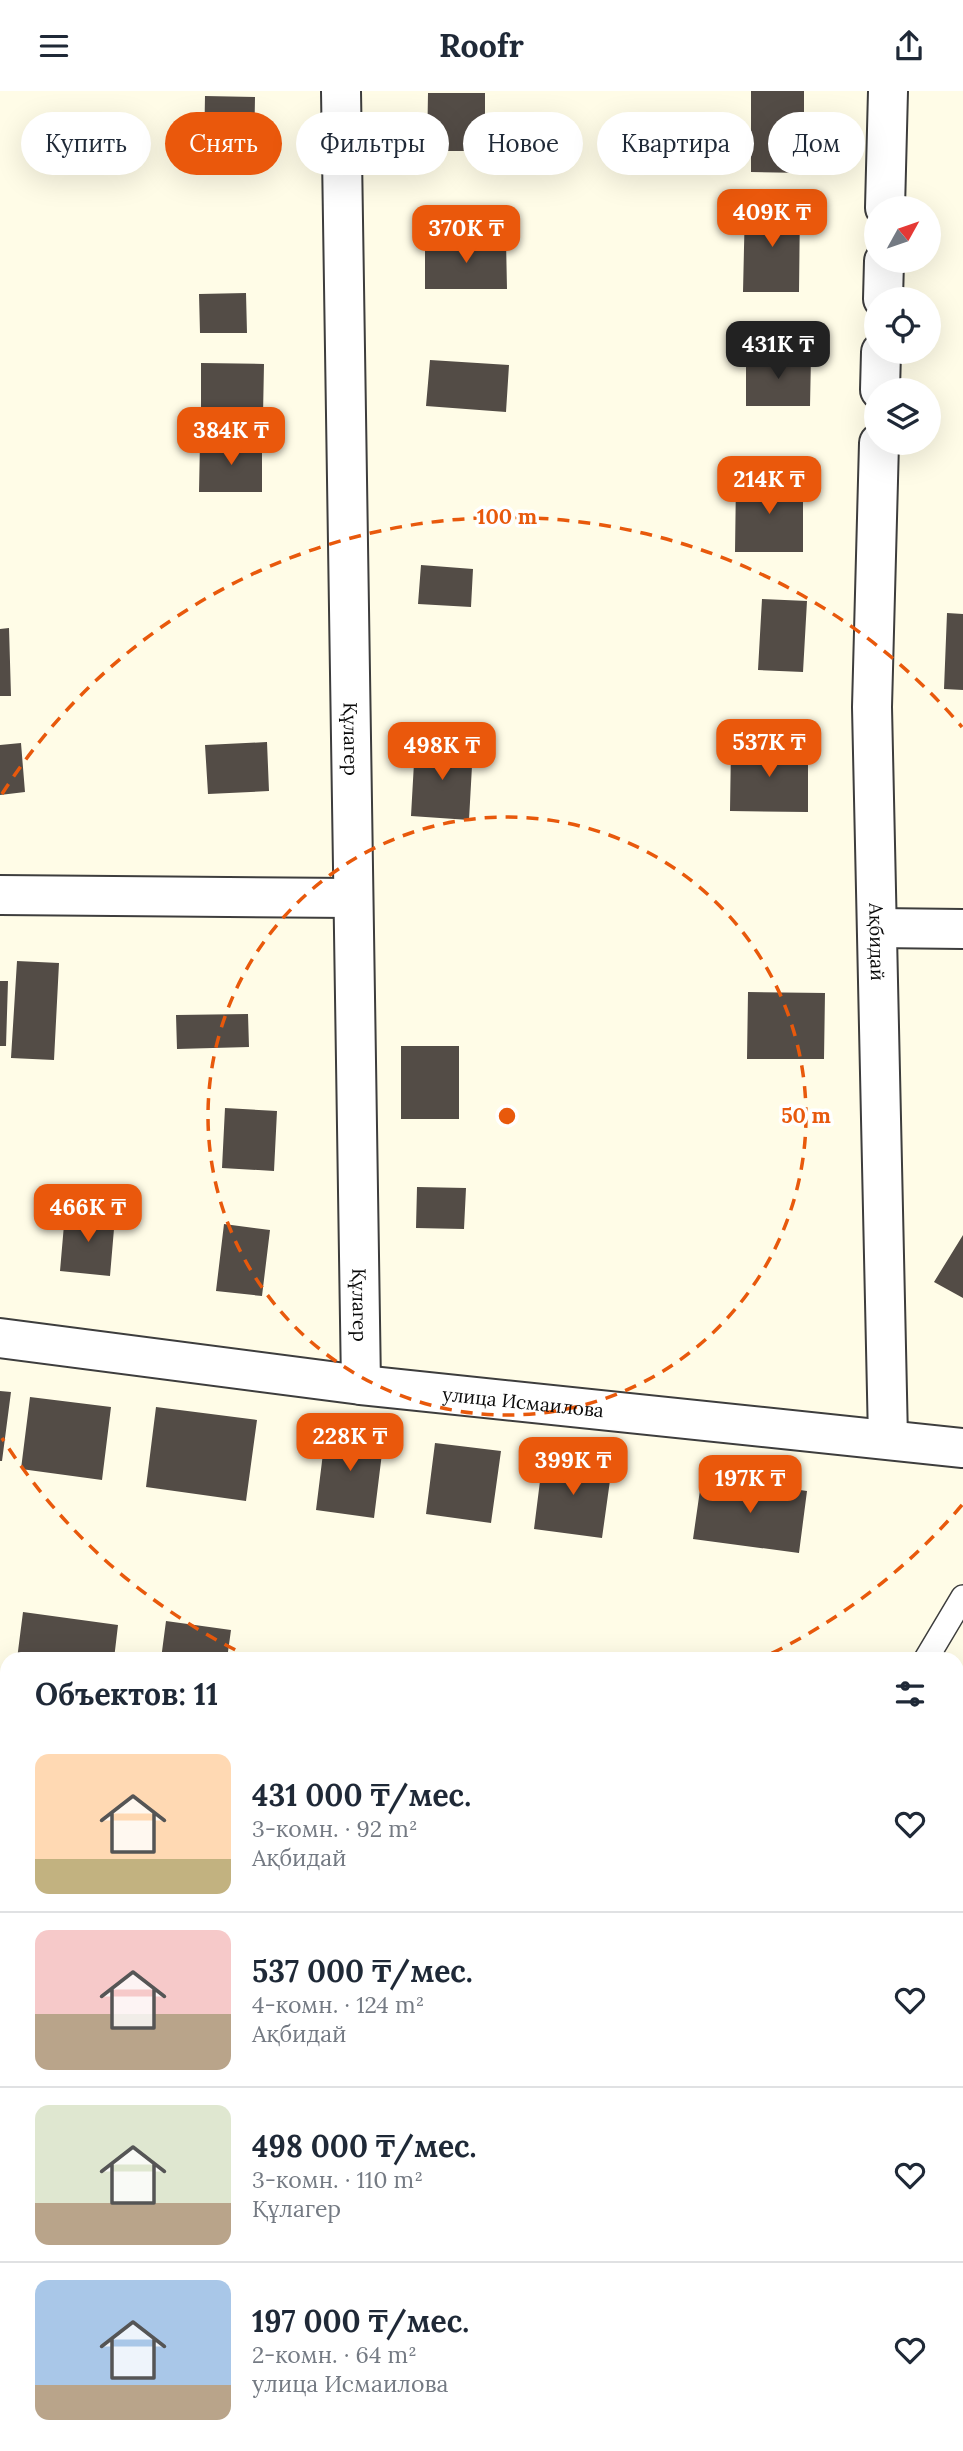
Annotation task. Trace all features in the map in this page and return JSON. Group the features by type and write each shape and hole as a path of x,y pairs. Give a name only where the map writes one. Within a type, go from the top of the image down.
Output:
{"street":[{"name":"Құлагер","path":"341,91 351,898 361,1385"},
{"path":"885,196 888,91"},
{"name":"Ақбидай","path":"879,455 872,707 888,1439"},
{"path":"0,895 351,898"},
{"path":"877,928 963,929"},
{"name":"улица Исмаилова","path":"0,1338 361,1385 963,1448"}],"lane":[{"path":"930,1652 963,1597"}],"building":[{"path":"751,91 804,91 804,112 768,112 768,172 754,172 754,112 751,112"},
{"path":"428,93 485,93 485,112 463,112 463,151 449,151 449,112 428,112"},
{"path":"205,96 255,97 255,112 205,112"},
{"path":"745,205 800,206 799,292 743,292"},
{"path":"425,240 506,240 507,289 425,289"},
{"path":"246,293 247,333 200,333 199,294"},
{"path":"746,357 811,357 810,406 746,406"},
{"path":"430,360 509,365 506,412 426,406"},
{"path":"201,363 264,364 263,415 201,414"},
{"path":"200,441 262,441 262,492 199,492"},
{"path":"736,480 803,481 803,552 735,552"},
{"path":"421,565 473,569 471,607 418,604"},
{"path":"762,599 807,601 803,672 758,670"},
{"path":"947,613 963,614 963,690 944,689"},
{"path":"9,628 11,696 0,696 0,629"},
{"path":"267,742 269,791 208,794 205,745"},
{"path":"21,743 25,792 0,795 0,745"},
{"path":"415,745 473,748 469,820 411,816"},
{"path":"731,745 808,746 808,812 730,811"},
{"path":"17,961 59,963 54,1060 11,1058"},
{"path":"0,981 8,981 6,1046 0,1046"},
{"path":"748,992 825,993 824,1059 747,1059"},
{"path":"248,1014 249,1047 177,1049 176,1015"},
{"path":"401,1046 459,1046 459,1119 401,1119"},
{"path":"225,1108 277,1111 274,1171 222,1168"},
{"path":"417,1187 466,1188 464,1229 416,1228"},
{"path":"65,1213 115,1217 110,1276 60,1271"},
{"path":"224,1224 270,1230 262,1296 216,1291"},
{"path":"963,1235 963,1298 934,1282"},
{"path":"0,1391 11,1392 2,1461 0,1461"},
{"path":"30,1397 111,1407 102,1480 21,1469"},
{"path":"156,1407 257,1420 246,1501 146,1487"},
{"path":"326,1429 384,1437 374,1518 316,1510"},
{"path":"435,1443 501,1451 491,1523 426,1514"},
{"path":"543,1457 612,1466 602,1538 534,1529"},
{"path":"702,1476 807,1491 799,1553 693,1539"},
{"path":"23,1612 118,1625 115,1652 18,1652"},
{"path":"166,1621 231,1630 228,1652 162,1652"}]}
